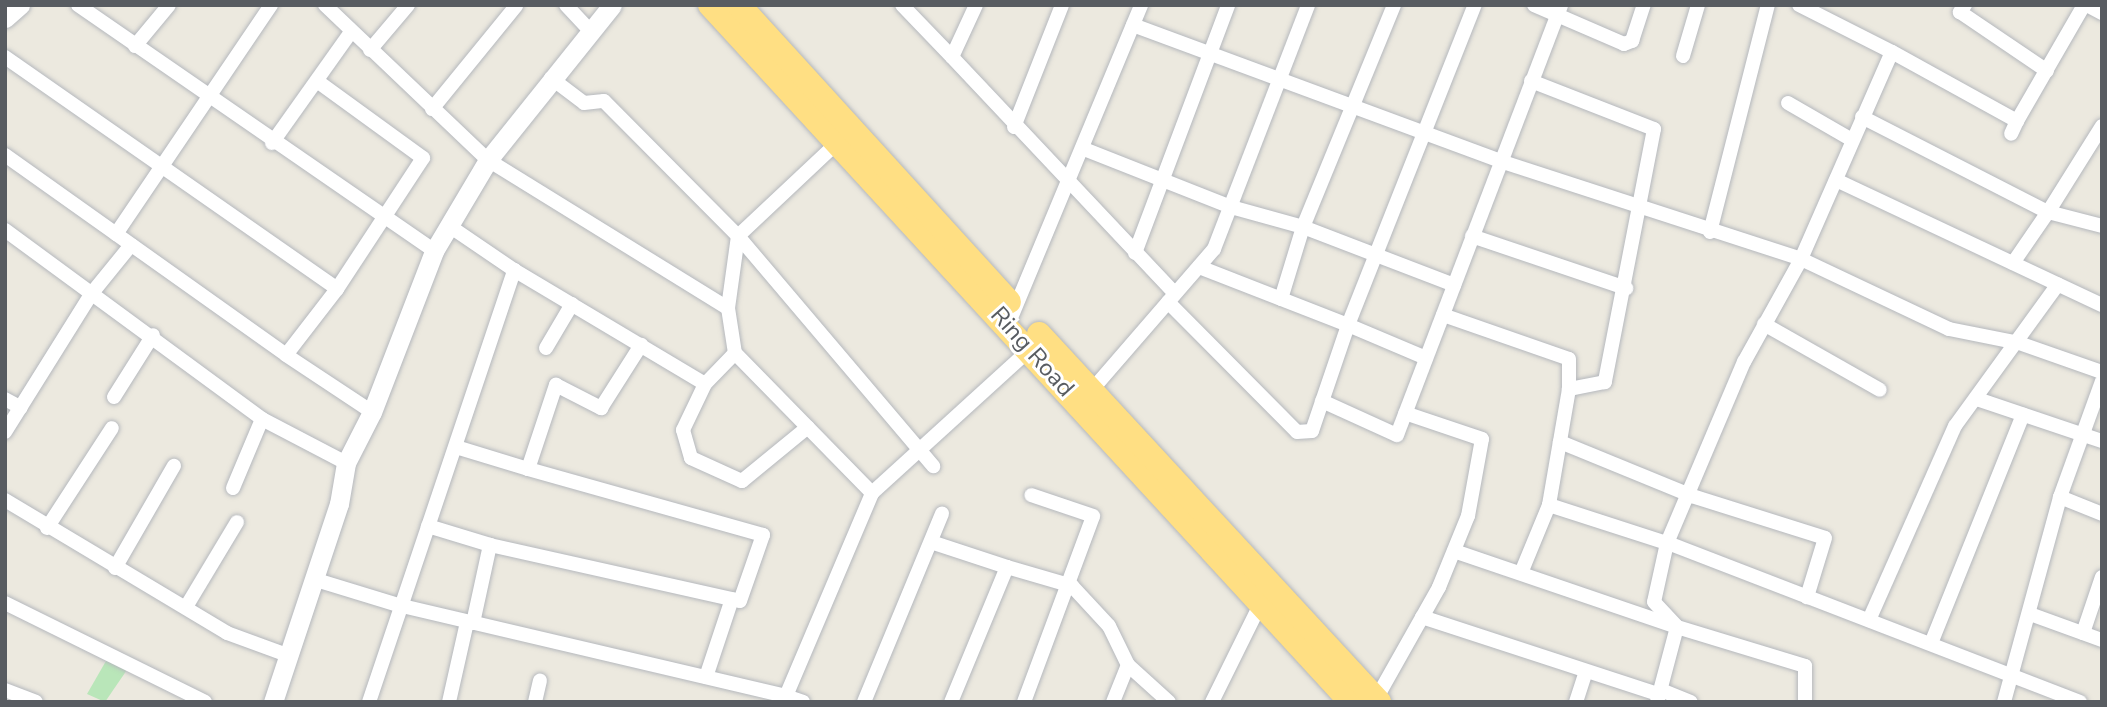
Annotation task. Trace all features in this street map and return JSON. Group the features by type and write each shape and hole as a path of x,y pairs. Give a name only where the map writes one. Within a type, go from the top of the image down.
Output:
{"highway":[{"name":"Ring Road","path":"710,5 838,142 1012,318 1091,391 1378,700"},
{"name":"Ring Road","path":"739,5 1012,318 1030,349 1351,702"}],"street":[{"path":"5,18 20,5"},
{"path":"78,5 272,143 434,251"},
{"path":"135,46 169,5"},
{"path":"116,234 206,95 271,5"},
{"path":"325,5 488,160 728,308"},
{"path":"370,50 408,5"},
{"path":"566,5 590,31"},
{"path":"272,702 340,504 346,463 372,412 434,251 488,160 612,5"},
{"path":"902,5 1297,432 1312,431 1375,255 1475,5"},
{"path":"952,57 975,5"},
{"path":"1014,127 1062,5"},
{"path":"1012,318 1069,187 1141,5"},
{"path":"1135,254 1228,5"},
{"path":"1091,391 1214,249 1308,5"},
{"path":"1281,299 1303,227 1394,5"},
{"path":"1534,5 1559,10 1624,44 1632,41 1644,5"},
{"path":"1683,57 1698,5"},
{"path":"1710,232 1768,5"},
{"path":"1799,5 1892,52 2014,127 2086,5 2102,13"},
{"path":"1965,5 1960,12 2047,71"},
{"path":"432,109 516,6"},
{"path":"1322,401 1397,435 1559,10"},
{"path":"1133,24 1500,161 1642,210 1801,259 1949,329 2019,343 2102,372"},
{"path":"272,143 351,32"},
{"path":"1677,627 1654,602 1667,543 1692,496 1765,324 1801,259 1892,52"},
{"path":"5,57 337,289"},
{"path":"551,78 584,103 604,101 738,236 933,466"},
{"path":"286,355 337,289 423,158 317,81"},
{"path":"1531,81 1654,129 1642,210 1605,382 1569,389"},
{"path":"1788,103 1852,140"},
{"path":"1862,117 2048,212 2102,226"},
{"path":"2013,263 2102,126"},
{"path":"838,142 738,236 728,308 735,353 872,493"},
{"path":"1084,149 1163,177 1231,207 1303,227 1454,285"},
{"path":"5,155 286,355 372,412"},
{"path":"1836,180 2102,305"},
{"path":"448,225 514,270 705,384"},
{"path":"5,230 153,335 262,419 346,463"},
{"path":"1472,236 1626,288"},
{"path":"5,432 92,293 131,245"},
{"path":"1199,267 1426,358"},
{"path":"369,702 398,605 456,447 514,270"},
{"path":"1869,620 1955,426 2019,343 2058,284"},
{"path":"546,348 572,304"},
{"path":"1443,315 1569,359 1569,389 1549,505 1521,573"},
{"path":"1765,324 1880,390"},
{"path":"114,397 153,335"},
{"path":"528,469 556,385 601,408 641,345"},
{"path":"786,696 872,493 1030,349"},
{"path":"735,353 705,384 683,430 691,458 742,481 808,427"},
{"path":"2004,702 2031,614 2060,497 2102,381"},
{"path":"5,399 21,408"},
{"path":"1977,399 2102,442"},
{"path":"1378,700 1422,617 1468,516 1482,439 1405,414"},
{"path":"1933,641 2023,415"},
{"path":"233,488 262,419"},
{"path":"47,528 112,428"},
{"path":"1560,442 1692,496 1825,538 1807,597"},
{"path":"428,526 490,545 740,601 763,535 456,447"},
{"path":"115,568 174,466"},
{"path":"1024,702 1072,586 1093,516 1031,495"},
{"path":"2060,497 2102,514"},
{"path":"5,500 47,528 227,633 287,655"},
{"path":"1549,505 1667,543 1869,620 1933,641 2080,702"},
{"path":"864,702 942,514"},
{"path":"186,607 237,522"},
{"path":"931,542 1072,586 1109,626 1128,665 1169,702"},
{"path":"449,702 490,545"},
{"path":"1454,551 1677,627 1805,666 1805,702"},
{"path":"951,702 1007,567"},
{"path":"2082,633 2102,577"},
{"path":"313,579 398,605 803,702"},
{"path":"706,677 732,599"},
{"path":"5,603 205,702"},
{"path":"1212,702 1261,603"},
{"path":"2031,614 2102,640"},
{"path":"1422,617 1585,674 1691,702"},
{"path":"1659,695 1677,627"},
{"path":"1113,702 1128,665"},
{"path":"1576,702 1585,674"},
{"path":"534,702 540,681"},
{"path":"5,690 36,702"}],"green space":[{"path":"110,654 131,664 105,702 87,694"}]}
